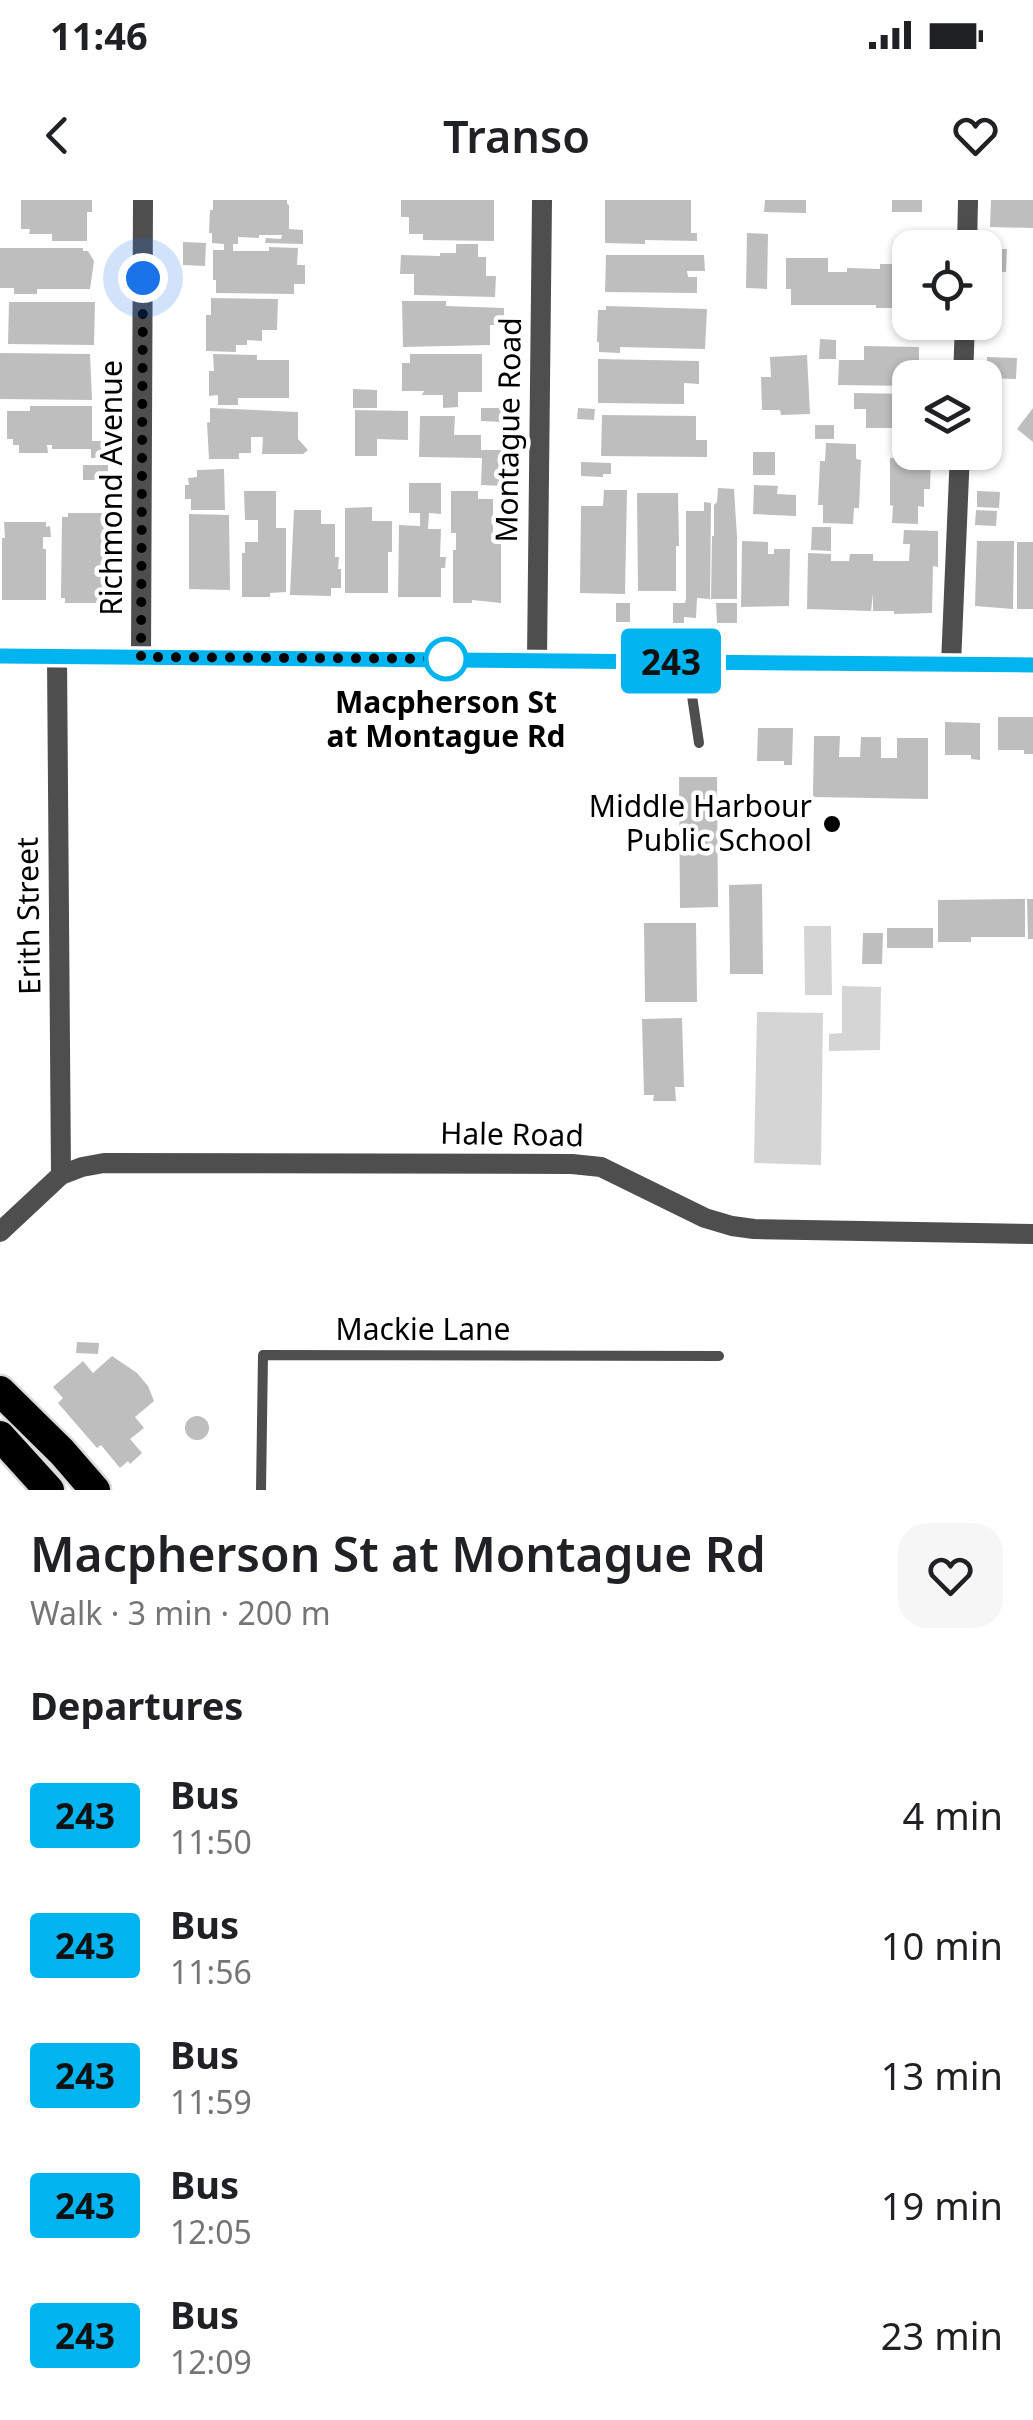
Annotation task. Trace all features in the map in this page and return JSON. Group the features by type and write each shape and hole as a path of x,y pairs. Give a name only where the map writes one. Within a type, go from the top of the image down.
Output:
{"highway":[{"path":"0,1391 95,1490"},
{"path":"0,1436 50,1490"}],"main road":[{"path":"0,656 1033,664"}],"street":[{"name":"Richmond Avenue","path":"141,657 143,200"},
{"name":"Montague Road","path":"537,660 542,200"},
{"path":"967,230 968,200"},
{"path":"950,664 959,470"},
{"name":"Erith Street","path":"57,657 61,1176"},
{"name":"Hale Road","path":"0,1232 61,1176 104,1163 572,1164 601,1167 705,1218 732,1226 1033,1234"}],"lane":[{"path":"687,661 698,744"},
{"name":"Mackie Lane","path":"262,1490 263,1355 719,1356"}],"shaded area":[{"path":"804,926 831,926 832,995 805,995"},
{"path":"842,986 881,987 880,1050 829,1051 829,1034 842,1033"},
{"path":"757,1012 823,1013 821,1165 754,1163"}],"building":[{"path":"21,200 92,200 92,212 87,212 87,241 52,241 52,234 29,234 30,229 21,229"},
{"path":"213,200 287,200 289,229 303,230 303,244 265,243 266,238 281,239 282,235 238,237 233,251 298,248 297,265 305,265 305,284 294,284 294,294 216,293 213,250 224,250 224,244 212,243 209,233"},
{"path":"401,200 494,200 494,241 423,240 423,234 409,234 409,217 401,217"},
{"path":"605,200 691,200 691,233 697,233 697,241 605,243"},
{"path":"765,200 806,200 806,213 764,212"},
{"path":"892,200 922,200 922,212 892,212"},
{"path":"991,200 1033,200 1033,228 990,227"},
{"path":"747,233 768,234 767,289 746,288"},
{"path":"183,242 206,243 205,266 183,265"},
{"path":"456,244 478,244 478,257 486,257 486,276 496,276 495,297 414,295 414,274 400,274 401,255 456,253"},
{"path":"0,248 83,248 94,261 90,289 37,289 37,294 14,294 14,288 0,288"},
{"path":"1002,249 1007,249 1006,272 1002,272"},
{"path":"606,255 704,255 705,271 687,271 688,277 697,277 697,293 605,292"},
{"path":"786,258 828,258 828,272 880,269 880,264 892,264 892,308 791,305 791,289 786,289"},
{"path":"211,298 278,299 277,330 262,330 262,341 247,340 247,345 236,345 236,352 206,351 206,315 211,315"},
{"path":"402,301 446,301 446,306 504,308 504,325 490,325 490,345 403,347"},
{"path":"9,302 95,302 94,345 8,344"},
{"path":"606,306 707,309 705,349 620,347 620,353 599,352 598,310 606,310"},
{"path":"820,339 836,340 836,359 819,359"},
{"path":"864,346 919,347 919,360 892,360 892,386 838,385 839,360 864,360"},
{"path":"0,353 90,354 92,400 0,399"},
{"path":"213,354 289,360 289,398 238,398 238,405 218,405 218,395 209,396"},
{"path":"410,354 482,354 482,392 458,392 458,407 443,408 443,395 402,391 402,363 410,363"},
{"path":"807,355 810,414 781,415 780,410 762,410 761,377 771,377 770,357"},
{"path":"1017,358 1016,379 1002,379 1002,360 987,360"},
{"path":"598,359 699,361 699,384 684,383 684,404 598,403"},
{"path":"353,389 377,390 377,408 353,408"},
{"path":"854,393 892,394 892,428 866,428 866,409 854,409"},
{"path":"30,406 92,406 92,441 108,441 108,458 91,458 91,449 52,449 52,445 47,445 48,453 19,453 19,445 7,439 7,411 30,411"},
{"path":"210,408 298,412 298,439 308,450 303,454 262,454 263,437 251,437 251,453 239,453 239,459 209,459"},
{"path":"481,408 503,408 503,422 481,421"},
{"path":"578,408 595,409 594,420 577,419"},
{"path":"1033,408 1033,442 1017,429"},
{"path":"355,410 408,411 408,440 377,439 377,456 355,456"},
{"path":"602,415 696,416 696,440 707,440 707,457 601,456"},
{"path":"420,416 455,416 454,435 481,435 481,450 504,450 503,486 481,485 482,458 419,457"},
{"path":"815,425 834,425 834,439 815,439"},
{"path":"826,443 856,444 856,459 861,460 859,508 854,508 853,524 823,523 823,505 818,505 820,461 825,461"},
{"path":"753,452 775,452 775,475 753,475"},
{"path":"890,458 892,470 931,470 930,489 924,489 924,507 918,506 918,524 892,523"},
{"path":"581,462 611,463 611,474 581,476"},
{"path":"83,465 108,465 108,480 83,480"},
{"path":"224,469 225,510 191,510 191,499 185,499 188,478 197,477 197,470"},
{"path":"409,483 441,483 441,514 429,513 428,529 441,529 440,557 446,557 445,568 441,568 441,597 398,597 399,525 420,526 420,513 409,513"},
{"path":"754,485 778,486 777,494 796,495 796,516 753,514"},
{"path":"718,488 734,489 737,599 711,599"},
{"path":"604,490 627,490 625,594 580,593 581,506 603,506"},
{"path":"244,491 276,491 276,528 286,528 286,592 270,593 270,597 242,597 245,542 258,542 258,520 245,520"},
{"path":"451,491 478,491 478,499 493,499 493,535 501,535 501,603 453,603 456,533 451,533"},
{"path":"977,491 1000,492 999,508 977,507"},
{"path":"637,493 678,493 676,591 638,591"},
{"path":"704,502 711,503 710,599 697,598 696,618 684,617 684,623 673,623 673,603 685,603 686,598 686,511 704,511"},
{"path":"372,507 372,521 392,521 388,593 345,593 345,508"},
{"path":"294,510 321,510 321,524 335,524 335,557 339,557 341,588 331,588 331,596 290,595"},
{"path":"976,510 997,511 996,526 975,525"},
{"path":"68,513 106,513 105,599 99,599 99,603 65,603 65,598 61,598 62,517 68,517"},
{"path":"189,514 229,515 230,590 189,589"},
{"path":"4,522 46,522 46,527 50,526 51,537 43,537 46,600 2,600"},
{"path":"812,527 831,527 831,551 811,550"},
{"path":"904,530 938,531 932,613 873,611 873,594 871,611 807,609 808,553 831,554 831,561 849,561 850,554 873,554 873,561 909,561 910,544 903,544"},
{"path":"742,541 768,542 768,554 774,554 774,549 790,549 789,606 741,607"},
{"path":"977,541 1014,541 1013,609 975,606"},
{"path":"1017,542 1033,542 1033,609 1017,609"},
{"path":"616,603 630,603 630,622 616,622"},
{"path":"716,603 737,603 737,623 717,623"},
{"path":"998,717 1033,717 1033,754 998,750"},
{"path":"945,722 980,723 980,760 971,759 971,755 945,755"},
{"path":"758,728 793,728 792,765 784,765 784,761 757,761"},
{"path":"814,736 840,736 839,757 860,757 861,737 881,737 881,758 897,758 897,738 928,738 928,799 813,797"},
{"path":"679,777 717,777 718,907 680,908"},
{"path":"762,884 763,974 730,974 729,885"},
{"path":"1025,899 1025,937 971,937 971,942 938,942 938,900"},
{"path":"1027,899 1033,899 1033,939 1028,939"},
{"path":"644,923 696,923 697,1002 645,1002"},
{"path":"887,928 933,928 933,948 887,948"},
{"path":"863,933 883,933 882,964 862,964"},
{"path":"682,1018 684,1087 675,1087 676,1101 653,1101 654,1095 644,1095 642,1019"},
{"path":"77,1342 99,1343 98,1354 76,1353"},
{"path":"112,1356 137,1373 154,1401 135,1417 144,1428 130,1439 142,1453 120,1468 58,1403 63,1398 53,1387 83,1361 93,1373"},
{"path":"197,1416 209,1428 197,1440 185,1428"}],"bus line":[{"name":"243","path":"0,656 1033,665"}],"place":[{"name":"Macpherson St at Montague Rd","path":"446,659"},
{"name":"Middle Harbour Public School","path":"832,824"}],"route":[{"path":"143,278 141,657 458,659 446,659"}]}
